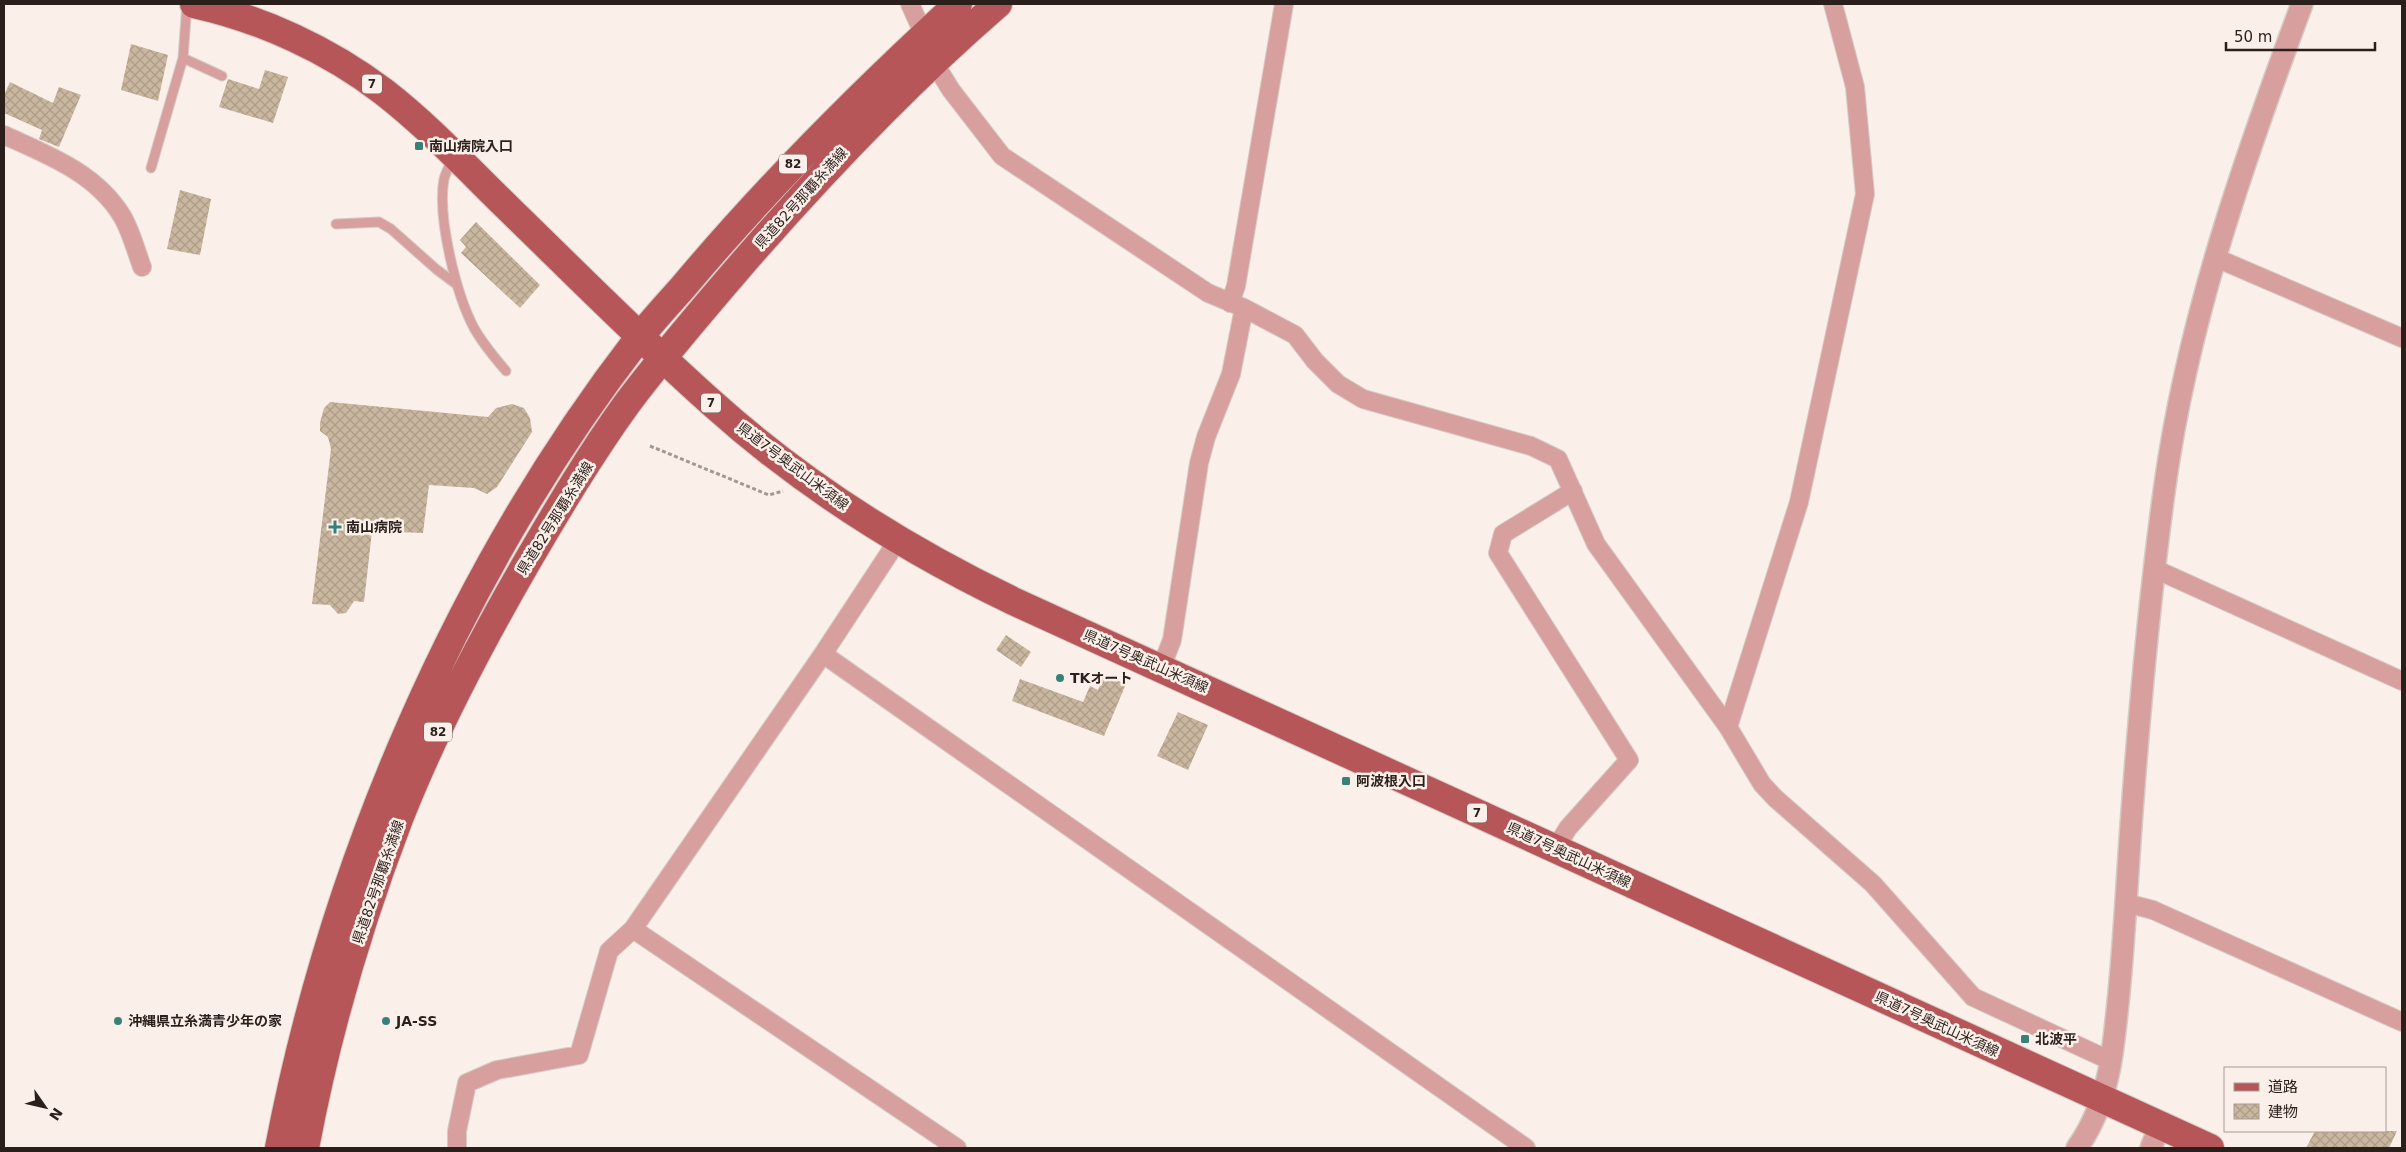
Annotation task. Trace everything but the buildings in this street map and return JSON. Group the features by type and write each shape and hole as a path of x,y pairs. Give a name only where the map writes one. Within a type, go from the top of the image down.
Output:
{"main road":[{"name":"県道7号奥武山米須線","path":"194,4 249,20 308,45 343,64 385,93 454,155 640,337 714,405 799,474 898,540 985,587 2102,1099 2155,1137 2210,1148"},
{"name":"県道82号那覇糸満線","path":"279,1148 302,1039 350,882 403,744 490,564 592,401 640,337 725,237 792,165 958,4"},
{"name":"県道82号那覇糸満線","path":"305,1148 327,1046 355,948 397,825 430,750 492,622 551,521 623,408 662,357 822,174 933,61 998,4"}],"street":[{"path":"910,4 924,36"},
{"path":"1161,668 1172,640 1200,463 1206,438 1231,374 1237,305 1236,286 1284,4"},
{"path":"1728,727 1799,502 1865,194 1855,87 1833,4"},
{"path":"2077,1148 2091,1128 2102,1099 2111,1061 2154,569 2165,482 2186,370 2214,257 2269,93 2302,4"},
{"path":"933,61 951,90 1002,156 1208,293 1237,305 1296,335 1315,360 1338,384 1352,393 1394,409 1543,450 1558,459 1596,544 1728,727 1762,784 1775,798 1873,884 1973,997 2111,1061"},
{"path":"4,135 60,161 99,186 123,217 142,267"},
{"path":"2214,257 2402,338"},
{"path":"1555,849 1568,828 1629,760 1498,553 1503,534 1573,491"},
{"path":"457,1148 457,1131 468,1083 497,1070 579,1055 609,952 633,929 824,654 898,540"},
{"path":"2154,569 2402,681"},
{"path":"824,654 1526,1148"},
{"path":"2126,903 2153,910 2402,1022"},
{"path":"633,929 957,1148"}],"lane":[{"path":"151,168 183,58 187,4"},
{"path":"183,58 222,76"},
{"path":"454,155 444,178 442,202 456,284 473,326 486,347 506,371"},
{"path":"336,224 379,222 456,284"}],"path":[{"path":"650,446 769,495 782,492 799,474"}],"place":[{"name":"南山病院入口","path":"419,146"},
{"name":"南山病院","path":"335,527"},
{"name":"TKオート","path":"1060,678"},
{"name":"阿波根入口","path":"1346,781"},
{"name":"沖縄県立糸満青少年の家","path":"118,1021"},
{"name":"JA-SS","path":"386,1021"},
{"name":"北波平","path":"2025,1039"}]}
